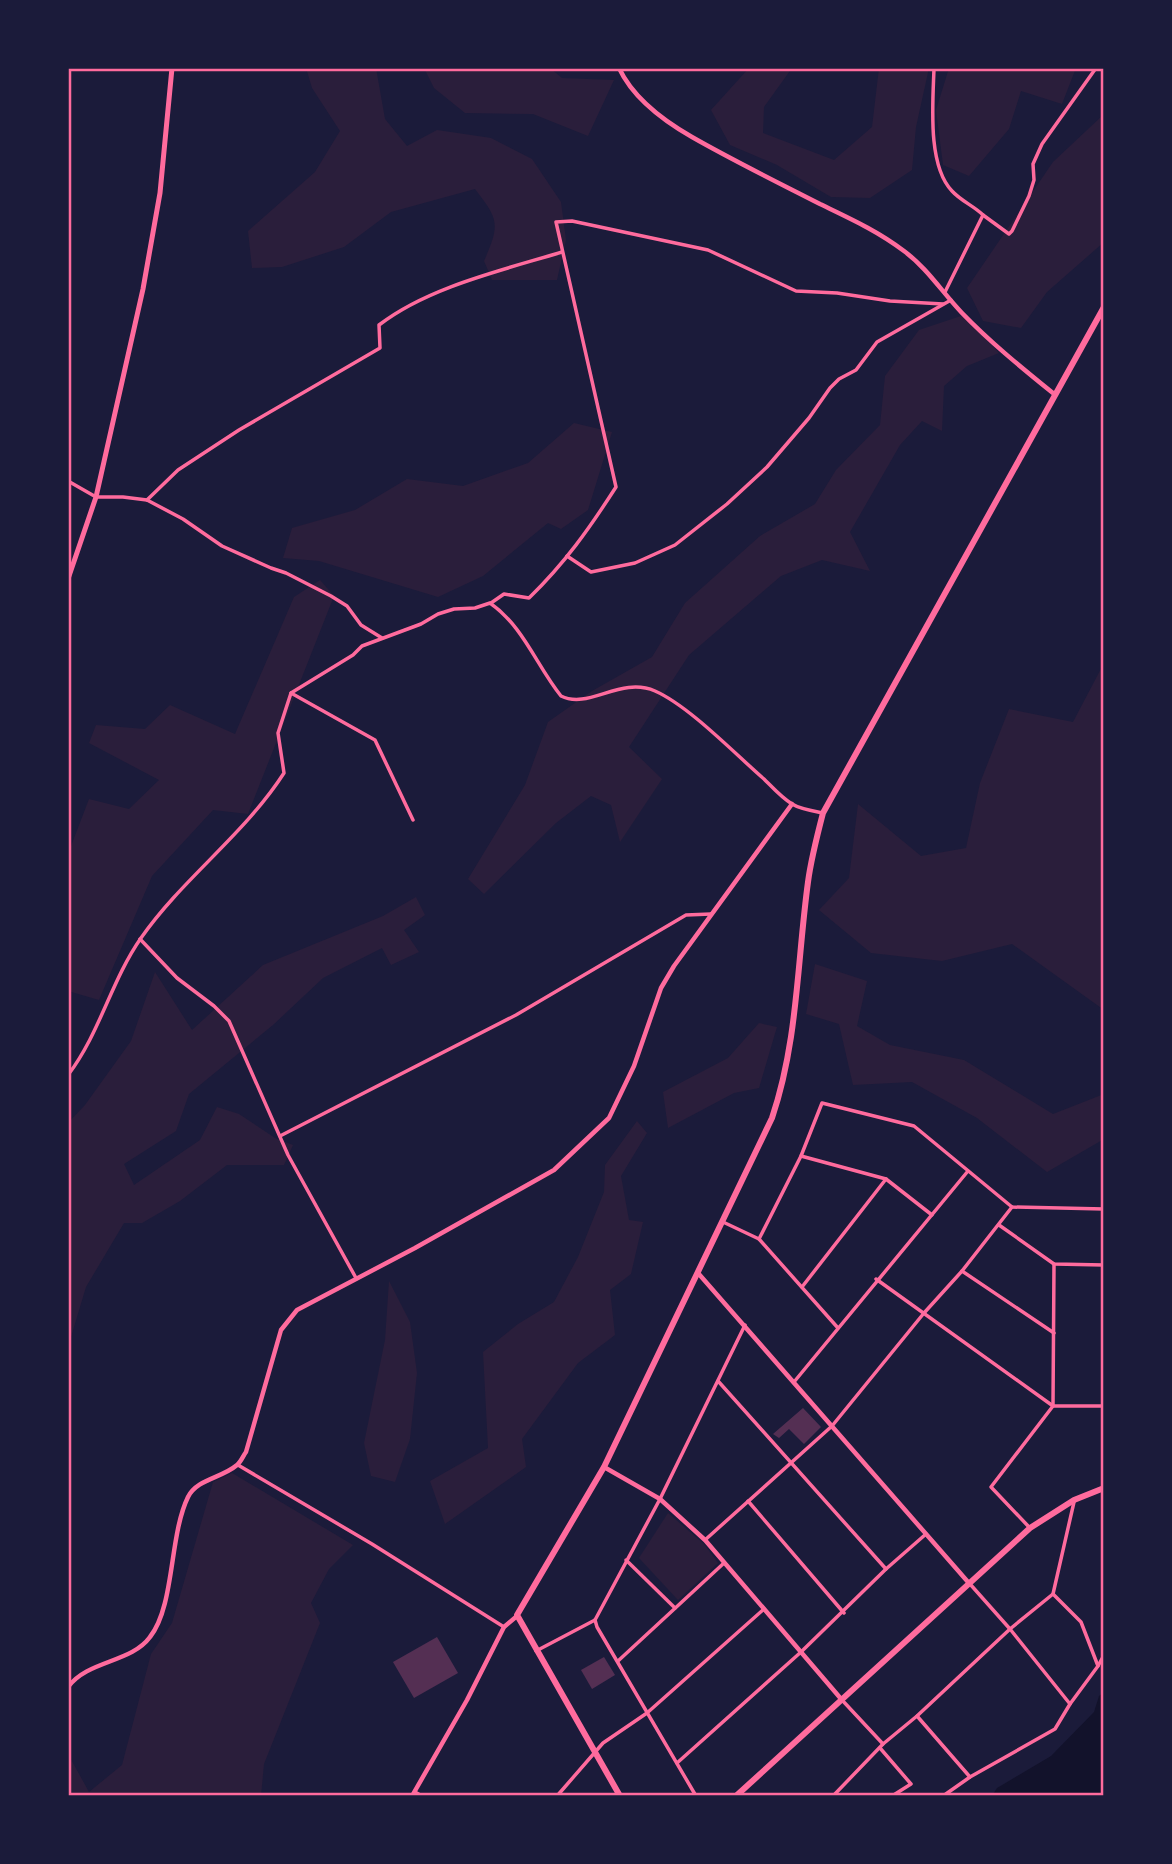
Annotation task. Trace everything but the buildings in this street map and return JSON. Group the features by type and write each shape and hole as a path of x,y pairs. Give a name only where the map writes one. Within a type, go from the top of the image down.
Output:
{"highway":[{"path":"620,1796 517,1615 604,1467 772,1118 786,1073 808,881 822,813 1104,307"},
{"path":"736,1796 1030,1528 1074,1500 1104,1488"}],"main road":[{"path":"68,579 96,497 143,289 160,193 172,68"}],"street":[{"path":"620,68 637,94 657,113 685,133 722,155 859,222 902,250 932,276 990,342 1054,394"},
{"path":"934,68 933,124 938,160 944,178 953,192 1009,234 1029,197 1034,180 1033,164 1042,144 1096,68"},
{"path":"945,292 983,215"},
{"path":"68,1075 93,1034 126,959 181,890 266,800 284,773 278,733 291,693 353,655 362,646 409,629 446,611 490,603 504,594 529,598 586,534 616,487 556,222 572,221 708,250 796,291 943,304"},
{"path":"147,500 178,470 239,429 380,348 379,325 399,310 459,285 562,252"},
{"path":"567,556 591,572 635,563 675,545 727,504 767,467 809,418 830,388 856,369 877,342 951,300"},
{"path":"68,481 96,497 147,500 183,519 222,545 331,596 348,607 361,625 382,638"},
{"path":"490,603 505,614 523,636 538,664 561,696 567,699 598,696 634,685 657,692 706,727 792,804 822,813"},
{"path":"291,693 374,740 412,820"},
{"path":"68,1687 77,1676 131,1651 148,1640 162,1614 189,1493 201,1483 238,1465 246,1452 281,1330 297,1310 554,1170 609,1118 630,1077 661,988 711,914 792,804"},
{"path":"280,1136 516,1015 686,915 711,914"},
{"path":"141,939 177,978 229,1021 280,1136 356,1278"},
{"path":"759,1239 801,1156 822,1102 915,1126 1012,1207 1104,1209"},
{"path":"801,1156 886,1179 932,1215"},
{"path":"794,1382 968,1170"},
{"path":"802,1287 886,1179"},
{"path":"705,1540 832,1426 1012,1207"},
{"path":"723,1223 759,1239 839,1328"},
{"path":"999,1225 1054,1264 1104,1265"},
{"path":"1030,1528 991,1487 1053,1406 1054,1264"},
{"path":"962,1271 1054,1333"},
{"path":"698,1273 1010,1629 1070,1704"},
{"path":"876,1279 1053,1406 1104,1405"},
{"path":"536,1651 595,1620 660,1499 745,1325"},
{"path":"718,1381 886,1569"},
{"path":"238,1465 372,1544 504,1627"},
{"path":"604,1467 660,1499 705,1540 911,1784 892,1796"},
{"path":"833,1796 881,1746 918,1716 1010,1629 1053,1594 1074,1500"},
{"path":"748,1501 844,1613"},
{"path":"677,1763 801,1653 886,1569 926,1534"},
{"path":"626,1560 675,1608"},
{"path":"618,1661 724,1563"},
{"path":"1053,1594 1081,1622 1098,1666"},
{"path":"557,1796 594,1751 647,1713 764,1609"},
{"path":"422,1796 414,1794 504,1627 517,1615"},
{"path":"595,1620 696,1796"},
{"path":"943,1796 970,1777 1055,1729 1104,1655"},
{"path":"918,1716 970,1777"}],"shaded area":[{"path":"306,68 376,68 385,119 407,146 437,130 491,138 532,159 561,202 566,240 557,280 492,280 484,261 493,238 495,223 489,208 475,189 391,212 344,247 282,267 252,268 248,231 315,172 340,131 312,88"},
{"path":"424,68 550,68 562,78 614,80 588,136 533,114 465,113 434,88"},
{"path":"749,68 792,68 764,107 763,133 834,160 872,127 879,68 929,68 916,127 912,170 870,198 831,197 777,165 730,145 711,110"},
{"path":"949,68 1076,68 1062,104 1021,91 1009,129 969,176 943,165 936,110"},
{"path":"1104,112 1104,242 1047,292 1021,328 983,321 967,288 1053,162"},
{"path":"964,315 999,353 967,366 944,386 942,431 922,421 900,445 850,532 870,571 822,560 781,576 689,655 629,747 662,779 620,842 611,805 591,796 556,823 484,894 468,879 525,785 548,722 592,691 652,657 685,603 760,536 815,504 836,470 880,425 885,376 919,330"},
{"path":"574,423 612,432 588,510 561,529 548,523 483,576 438,597 319,561 283,558 292,528 355,510 407,479 463,486 528,463"},
{"path":"320,580 334,596 248,814 213,810 152,876 99,1000 68,991 68,854 89,799 129,809 159,780 89,743 96,725 145,729 170,705 235,734 294,597"},
{"path":"1104,663 1104,1010 1012,944 942,961 871,953 819,910 849,878 858,804 921,856 966,848 980,783 1009,709 1073,722"},
{"path":"416,897 425,915 404,930 419,952 391,965 382,948 323,978 273,1025 189,1094 176,1131 124,1164 134,1185 200,1140 217,1107 239,1114 275,1138 293,1145 284,1165 227,1165 180,1201 142,1223 124,1223 86,1287 68,1347 68,1123 85,1105 131,1041 155,972 192,1030 263,965 383,916"},
{"path":"815,964 867,981 857,1026 890,1045 964,1060 1053,1114 1104,1094 1104,1139 1047,1172 977,1118 912,1082 853,1085 839,1024 806,1014"},
{"path":"759,1023 777,1027 759,1088 734,1093 668,1128 663,1092 728,1058"},
{"path":"637,1121 647,1133 621,1176 629,1220 643,1222 631,1274 610,1290 615,1335 578,1363 522,1439 526,1467 445,1524 430,1481 488,1448 483,1352 518,1324 554,1302 578,1257 604,1192 605,1165"},
{"path":"389,1281 410,1322 417,1373 410,1439 395,1482 371,1476 364,1443 385,1340"},
{"path":"232,1473 353,1545 329,1569 311,1603 320,1623 264,1764 261,1796 68,1796 68,1754 89,1792 122,1765 151,1654 172,1623 213,1482"},
{"path":"668,1513 704,1544 718,1563 678,1600 639,1558"},
{"path":"1104,1692 1104,1796 992,1796 997,1788 1051,1756 1094,1712 1099,1696"}]}
